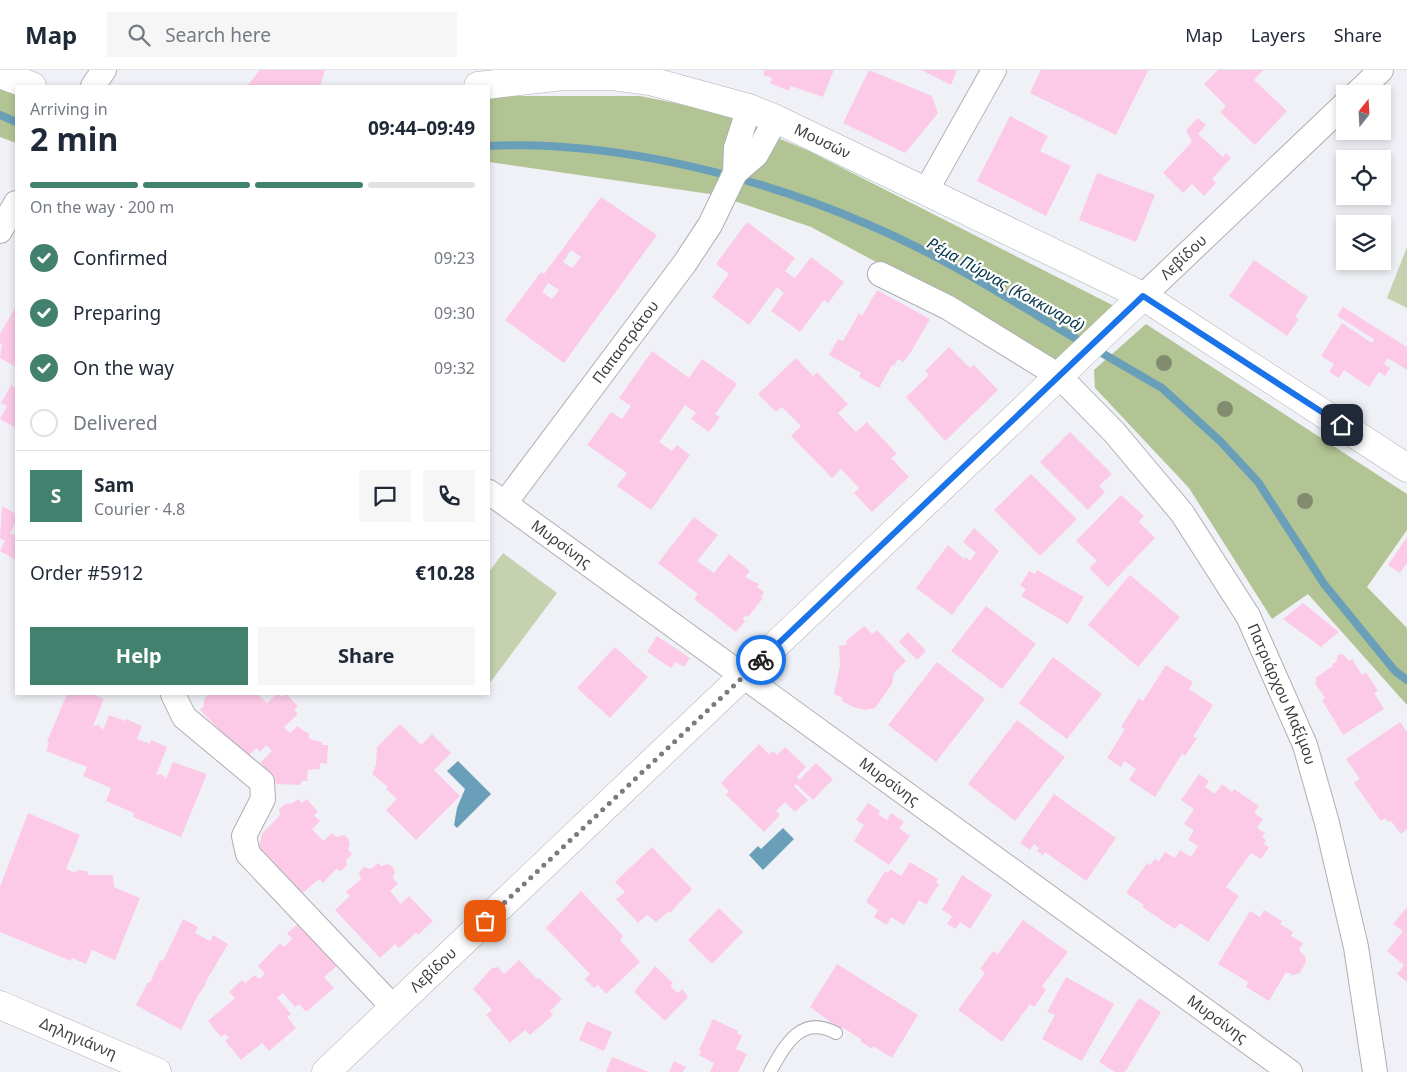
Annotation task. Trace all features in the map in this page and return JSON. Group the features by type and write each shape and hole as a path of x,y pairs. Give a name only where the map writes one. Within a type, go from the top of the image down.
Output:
{"street":[{"path":"94,85 104,70"},
{"path":"476,85 481,70"},
{"path":"926,191 994,70"},
{"path":"1365,85 1381,70"},
{"path":"0,74 29,85"},
{"name":"Μουσών","path":"485,85 562,76 612,76 650,81 749,108 776,119 1143,296 1407,468"},
{"name":"Παπαστράτου","path":"497,498 685,264 710,225 735,173 736,148 749,108"},
{"name":"Λεβίδου","path":"326,1072 1336,113"},
{"name":"Παπαστράτου","path":"735,173 756,155 776,119"},
{"path":"0,231 15,205"},
{"name":"Πατριάρχου Μαξίμου","path":"880,274 947,308 1059,376 1114,432 1182,514 1248,616 1305,745 1327,823 1356,947 1375,1072"},
{"name":"Μυρσίνης","path":"497,498 1290,1072"},
{"path":"174,695 184,716 262,782 263,798 244,836 248,854 394,1008"},
{"name":"Δηληγιάννη","path":"0,1005 157,1072"}],"lane":[{"path":"770,1072 790,1040 800,1032 812,1026 823,1026 836,1033"}],"green space":[{"path":"0,85 15,91 15,143 0,137"},
{"path":"502,96 640,96 714,111 809,151 1122,310 1058,373 947,300 811,227 717,195 490,162 490,99"},
{"path":"1407,247 1407,308 1387,298"},
{"path":"1146,324 1407,494 1407,530 1367,587 1407,628 1407,705 1308,594 1272,619 1189,488 1095,388 1094,370"},
{"path":"503,553 557,593 490,683 490,571"}],"water":[{"path":"458,761 491,794 457,828 454,825 457,808 465,789 447,771"},
{"path":"783,828 794,839 763,870 749,855 758,846 761,849"}],"building":[{"path":"260,70 325,70 320,85 248,85"},
{"path":"765,70 834,70 823,97 791,86 789,91 770,83 772,78 763,75"},
{"path":"869,70 932,96 938,113 905,153 843,123"},
{"path":"921,70 957,70 951,85"},
{"path":"1041,70 1148,71 1116,135 1030,93"},
{"path":"1218,70 1263,70 1254,80 1287,111 1255,145 1220,112 1226,106 1204,84"},
{"path":"1010,116 1048,136 1040,151 1071,166 1046,216 977,181"},
{"path":"1198,118 1206,125 1198,134 1223,157 1226,153 1231,158 1212,179 1216,183 1204,196 1192,184 1183,193 1163,173 1192,142 1186,130"},
{"path":"1097,173 1155,195 1136,242 1079,220"},
{"path":"601,197 657,235 564,363 505,320 541,272 544,274","holes":["571,250 581,257 572,268 563,262","548,283 559,290 552,299 542,292"]},
{"path":"747,222 795,258 785,271 795,278 811,257 844,282 828,303 824,300 800,332 771,311 784,293 777,287 749,325 712,297 729,274 716,264"},
{"path":"1254,260 1308,297 1295,317 1299,319 1287,336 1229,296"},
{"path":"877,290 930,319 911,352 903,362 898,359 894,366 892,365 879,388 859,377 861,373 829,355 838,339 843,341 859,313 862,316"},
{"path":"1343,307 1407,347 1407,370 1388,358 1384,364 1390,368 1385,376 1379,372 1369,387 1344,370 1339,378 1329,372 1334,364 1321,356 1342,323 1372,343 1374,339 1337,316"},
{"path":"15,308 15,366 0,358 2,344 0,343 0,334"},
{"path":"949,347 970,368 974,365 998,390 945,441 906,397 929,375 925,371"},
{"path":"652,351 689,378 702,359 737,384 715,414 720,417 709,432 691,419 696,413 685,405 659,442 672,451 677,445 690,455 651,510 617,486 627,473 587,445 611,412 622,419 631,406 619,398"},
{"path":"796,358 813,376 817,372 848,404 838,413 856,432 867,422 897,454 891,458 909,477 872,512 854,493 859,488 841,469 832,478 791,436 801,426 782,407 776,412 758,394"},
{"path":"11,385 15,387 15,427 0,419 7,406 1,403"},
{"path":"1070,432 1112,474 1099,486 1105,492 1088,510 1040,462"},
{"path":"1031,474 1077,519 1040,556 994,510"},
{"path":"1121,495 1144,516 1139,522 1155,538 1108,587 1089,568 1097,561 1076,541"},
{"path":"2,506 15,513 15,524 10,533 15,536 15,559 0,551 5,541 0,538"},
{"path":"694,517 718,535 697,561 714,573 729,554 750,571 745,577 759,584 757,587 764,592 761,597 763,598 748,617 746,615 743,619 745,621 736,632 694,599 698,594 658,563"},
{"path":"974,528 999,551 952,615 916,588 948,545 964,559 966,557 970,561 976,553 963,542"},
{"path":"1407,537 1407,563 1400,573 1388,565"},
{"path":"1037,570 1084,597 1068,624 1021,596 1026,589 1020,586 1029,571 1035,574"},
{"path":"1130,575 1180,617 1138,667 1088,625"},
{"path":"1303,603 1339,632 1321,647 1283,619"},
{"path":"986,606 1036,644 1002,689 951,651"},
{"path":"864,626 872,634 877,630 906,661 894,673 892,684 875,708 865,710 853,707 842,701 843,698 834,694 840,665 839,646 847,645 846,641"},
{"path":"908,632 926,651 917,660 899,642"},
{"path":"657,636 690,658 684,667 675,662 671,668 647,652"},
{"path":"615,647 648,677 610,718 577,688"},
{"path":"1343,654 1349,661 1352,659 1362,675 1366,672 1378,691 1374,693 1384,709 1343,735 1322,700 1325,698 1315,683 1317,681 1315,678 1333,666 1332,664 1336,662 1338,655"},
{"path":"1053,657 1102,694 1067,739 1019,703"},
{"path":"937,662 985,699 936,762 888,725"},
{"path":"1166,665 1193,682 1189,689 1213,705 1193,737 1197,738 1185,756 1182,754 1155,797 1129,780 1136,769 1124,761 1121,767 1107,758 1125,729 1121,727 1139,698 1143,701"},
{"path":"67,695 94,695 104,699 93,726 99,725 103,730 109,715 125,721 126,719 142,726 137,739 150,744 151,740 167,747 156,775 162,774 166,779 173,762 207,774 181,837 133,817 134,813 106,801 111,788 83,776 87,767 46,751 49,743 47,742"},
{"path":"208,695 258,695 267,703 276,695 282,697 287,695 298,706 294,710 298,714 284,727 290,733 297,726 309,734 309,739 322,742 322,745 328,745 327,764 320,763 320,769 308,770 307,781 301,781 301,785 276,784 275,779 260,763 272,751 266,745 260,752 256,748 247,757 200,710 204,705 204,699"},
{"path":"1017,720 1065,757 1015,821 968,784"},
{"path":"1400,722 1407,732 1407,829 1401,834 1391,821 1388,822 1386,818 1381,821 1354,783 1360,779 1346,759"},
{"path":"400,724 421,745 432,734 451,753 434,770 460,796 416,840 386,810 397,799 386,789 388,787 372,774 376,765 377,747"},
{"path":"759,744 769,754 773,751 777,755 785,747 806,767 797,777 799,780 816,763 833,779 813,800 796,784 794,786 808,800 795,812 785,802 776,811 780,815 764,832 726,795 729,791 721,783"},
{"path":"1199,774 1209,781 1205,787 1215,794 1222,784 1232,792 1234,789 1259,806 1254,813 1263,819 1257,828 1265,833 1262,837 1266,840 1264,844 1269,847 1261,859 1251,853 1226,887 1239,896 1208,942 1180,923 1175,929 1142,907 1144,905 1126,893 1147,863 1150,865 1155,859 1159,861 1165,852 1175,858 1180,850 1191,857 1198,846 1188,840 1194,830 1184,824 1194,809 1181,800"},
{"path":"1054,794 1116,838 1086,881 1045,852 1043,855 1037,851 1039,848 1034,844 1030,850 1020,843"},
{"path":"298,799 302,803 307,799 318,812 314,815 320,821 312,829 323,841 332,833 336,837 344,835 348,838 350,844 348,849 352,854 346,860 347,865 341,871 336,869 323,883 319,879 303,893 257,846 260,843 262,834 280,815 279,809 285,804 293,803"},
{"path":"868,803 880,811 878,814 887,820 891,813 904,822 899,828 910,836 889,865 854,841 864,825 856,820"},
{"path":"28,813 80,835 66,869 76,873 77,870 87,871 88,875 113,875 114,887 140,898 115,960 92,950 86,964 72,958 71,961 0,932 0,887"},
{"path":"652,847 692,889 670,913 668,912 656,922 647,915 638,923 616,899 625,892 615,882"},
{"path":"910,862 938,879 936,882 939,884 926,905 919,900 904,925 891,917 887,925 874,917 878,910 866,902 885,871 888,873 890,869 901,876"},
{"path":"378,863 381,866 388,864 393,867 395,872 393,878 398,884 390,891 401,904 409,896 433,921 418,935 416,933 399,948 395,944 380,958 335,910 350,896 346,892 361,879 359,872 364,867 371,869"},
{"path":"962,875 992,895 970,929 960,922 956,929 947,924 952,916 942,910"},
{"path":"581,891 623,936 620,940 640,962 606,994 598,985 594,988 585,979 590,974 546,928"},
{"path":"1407,907 1407,982 1397,974 1404,965 1387,951 1403,931 1393,924"},
{"path":"719,908 743,932 712,964 688,940"},
{"path":"1264,910 1282,921 1280,924 1293,932 1291,936 1303,943 1299,950 1305,956 1306,962 1300,973 1293,975 1286,972 1269,1001 1246,987 1248,982 1218,964 1250,911 1260,917"},
{"path":"183,919 198,927 195,933 210,941 213,935 228,944 198,995 181,1030 136,1005 148,982 150,983 160,960 163,961"},
{"path":"1023,920 1068,952 1042,986 1046,990 1034,1007 1030,1004 1002,1042 958,1010 985,973 980,969 993,951 998,954"},
{"path":"301,922 339,964 324,977 334,988 306,1012 299,1004 295,1007 283,993 277,998 291,1014 287,1017 296,1028 269,1051 262,1043 241,1060 225,1041 229,1038 225,1034 221,1037 208,1021 235,998 229,992 242,980 245,983 255,975 259,979 265,974 258,966 280,943 284,947 292,939 287,933"},
{"path":"519,960 537,979 539,978 562,999 550,1011 553,1015 530,1035 525,1030 510,1043 486,1015 492,1010 473,989 492,968 498,967 504,974"},
{"path":"837,964 918,1015 892,1058 873,1046 872,1049 860,1041 861,1039 842,1027 840,1029 810,1007"},
{"path":"655,966 673,983 670,986 678,993 682,989 688,997 665,1021 634,992"},
{"path":"1066,977 1114,1004 1082,1061 1042,1039 1055,1015 1047,1012"},
{"path":"1139,998 1161,1012 1127,1069 1124,1072 1115,1072 1099,1062"},
{"path":"713,1019 738,1031 737,1033 742,1036 736,1049 747,1054 738,1072 710,1072 714,1063 699,1055 701,1051 699,1050"},
{"path":"587,1021 612,1032 604,1051 579,1040"},
{"path":"612,1057 649,1072 606,1072"},
{"path":"674,1061 686,1067 683,1072 669,1072"}],"waterway":[{"name":"Ρέμα Πύρνας (Κοκκιναρά)","path":"0,115 15,122"},
{"name":"Ρέμα Πύρνας (Κοκκιναρά)","path":"490,146 584,149 633,155 682,164 778,190 824,206 923,250 978,280 1085,344"},
{"name":"Ρέμα Πύρνας (Κοκκιναρά)","path":"1095,349 1162,388 1220,441 1258,482 1324,584 1395,671 1407,680"}],"way so far":[{"path":"485,921 761,660"}],"route":[{"path":"761,660 1143,296 1189,324 1342,425"}]}
